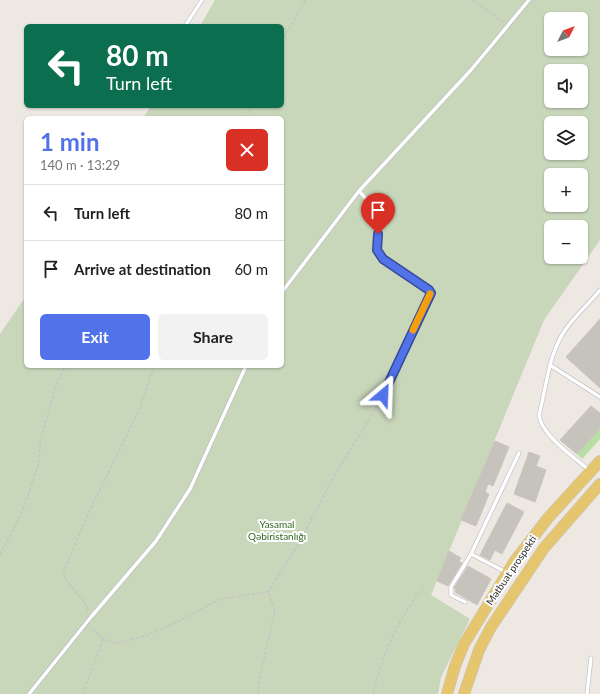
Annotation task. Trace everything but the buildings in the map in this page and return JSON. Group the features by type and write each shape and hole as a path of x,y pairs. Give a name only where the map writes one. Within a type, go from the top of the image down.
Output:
{"main road":[{"name":"Mətbuat prospekti","path":"447,694 455,666 464,644 507,572 530,539 600,461"},
{"name":"Mətbuat prospekti","path":"464,694 479,650 491,627 544,548 600,484"}],"lane":[{"path":"186,24 202,0"},
{"path":"284,289 359,190 471,70 529,0"},
{"path":"359,190 378,212 377,248 380,256 396,269 430,292 383,395"},
{"path":"590,472 550,435 540,423 539,415 550,365 563,334 600,290"},
{"path":"550,365 600,398"},
{"path":"29,694 86,623 156,541 190,489 245,368"},
{"path":"465,602 452,594 450,591 471,554 519,453"},
{"path":"471,554 507,572"},
{"path":"587,694 591,658"}],"path":[{"path":"284,38 305,0"},
{"path":"473,0 507,25"},
{"path":"0,554 21,515 38,466 41,438 56,386 64,368"},
{"path":"91,617 84,600 66,581 63,573 87,516 140,408 153,368"},
{"path":"86,623 103,639 116,644 144,636 178,622 220,600 268,592 299,543 333,478 383,395"},
{"path":"373,694 384,656 406,609 424,586"},
{"path":"258,694 260,676 275,611 268,592"},
{"path":"83,694 103,639"}],"green space":[{"name":"Yasamal Qəbiristanlığı","path":"215,0 600,0 600,240 588,257 588,220 544,220 544,264 583,264 544,320 431,595 470,619 441,677 438,694 0,694 0,334 24,299 24,368 284,368 284,116 144,116 150,108 284,108 284,24 201,24"},
{"path":"600,428 600,439 582,459 577,454"}],"slow traffic":[{"path":"413,330 430,294"}],"route":[{"path":"378,234 377,250 383,259 429,290 431,293 383,395"}]}
